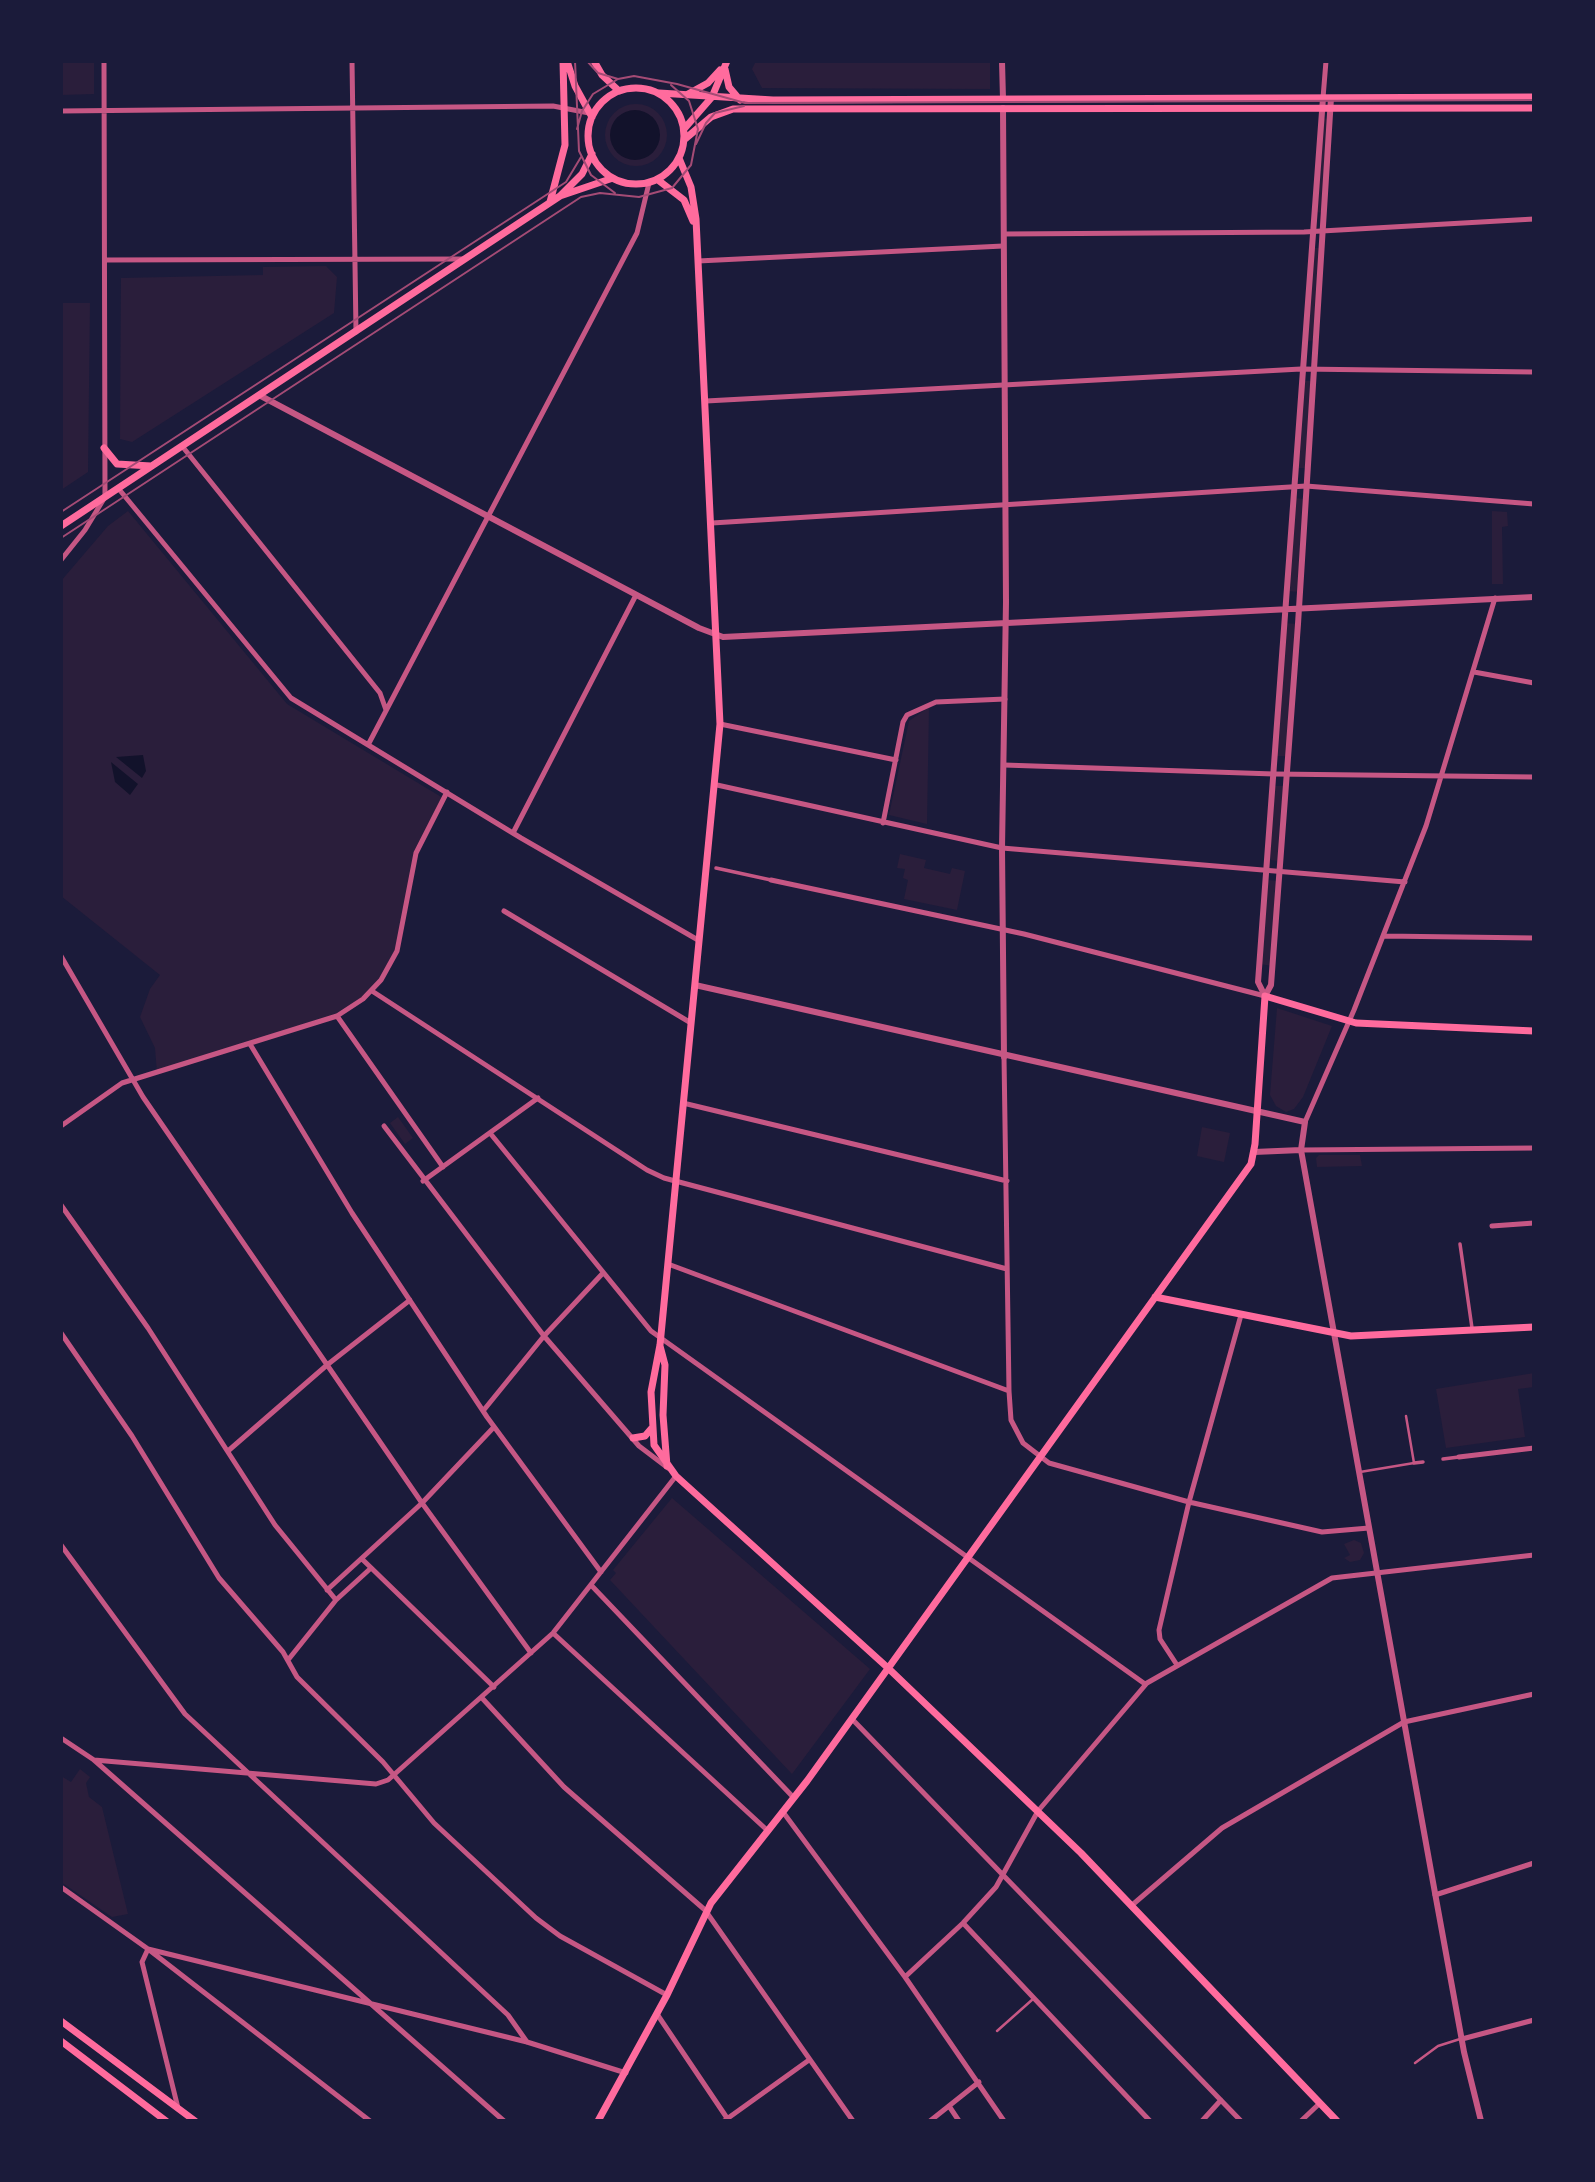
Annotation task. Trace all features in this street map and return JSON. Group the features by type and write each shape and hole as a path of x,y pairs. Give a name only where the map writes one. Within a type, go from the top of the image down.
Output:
{"main road":[{"path":"549,203 562,165 565,61"},
{"path":"565,61 590,115 588,138 592,154 599,166 613,178 630,184 658,180 680,158 685,139 684,129 674,105 659,93"},
{"path":"594,61 602,75 619,91"},
{"path":"726,63 729,86 740,100"},
{"path":"687,94 713,79 726,63"},
{"path":"684,129 712,97 726,63"},
{"path":"590,115 606,99 619,91 639,88 659,93 740,100 1534,97"},
{"path":"685,139 710,117 733,109 1534,108"},
{"path":"61,526 560,196 582,174 592,154"},
{"path":"680,158 691,187 696,232 718,636 720,724 717,785 698,940 660,1341 652,1392 651,1428 654,1445 676,1476 888,1668 1038,1811 1337,2121"},
{"path":"560,196 613,178"},
{"path":"658,180 684,200 696,232"},
{"path":"104,448 111,460 120,465 151,466"},
{"path":"598,2121 667,1995 705,1910 794,1798 852,1719 1251,1164 1265,996 1349,1021 1534,1031"},
{"path":"1155,1297 1336,1334 1534,1326"},
{"path":"660,1341 665,1365 663,1415 668,1468"},
{"path":"633,1438 645,1436 651,1428"},
{"path":"61,2021 195,2121"},
{"path":"61,2041 166,2121"}],"street":[{"path":"61,560 85,530 105,497 104,61"},
{"path":"352,61 356,332"},
{"path":"1002,61 1006,623 1002,848 1009,1391 1015,1432 1038,1457 1049,1463 1189,1502 1322,1532 1370,1528"},
{"path":"1265,996 1258,982 1269,872 1301,369 1312,231 1327,98 1326,61"},
{"path":"61,111 564,106 590,115"},
{"path":"1265,996 1271,985 1298,610 1324,230 1326,108"},
{"path":"368,745 637,233 649,183"},
{"path":"1004,234 1312,231 1534,219"},
{"path":"698,261 1003,246"},
{"path":"105,260 465,258"},
{"path":"706,401 1301,369 1534,372"},
{"path":"259,395 488,518 718,636 1534,597"},
{"path":"182,446 380,693 386,710"},
{"path":"712,523 1005,507 1306,486 1534,504"},
{"path":"118,488 291,698 513,833 698,940"},
{"path":"513,833 636,595"},
{"path":"1481,2121 1462,2039 1435,1895 1301,1150 1305,1122 1405,882 1495,598"},
{"path":"1474,671 1534,683"},
{"path":"380,693 391,694 398,689"},
{"path":"883,823 904,720 918,708 936,702 1005,699"},
{"path":"720,724 896,760"},
{"path":"1004,765 1286,775 1534,777"},
{"path":"717,785 1002,848 1405,882"},
{"path":"61,1126 104,1094 132,1079 337,1016 372,990 397,951 416,853 447,792"},
{"path":"716,868 1004,929 1265,996"},
{"path":"504,911 691,1023"},
{"path":"1384,936 1534,938"},
{"path":"61,956 132,1079 422,1503 531,1653"},
{"path":"695,985 1305,1122"},
{"path":"372,990 647,1170 675,1182 1007,1269"},
{"path":"337,1016 443,1167"},
{"path":"250,1044 352,1213 483,1411 601,1572"},
{"path":"424,1181 538,1098"},
{"path":"683,1103 1007,1181"},
{"path":"384,1126 544,1336 647,1454 668,1468"},
{"path":"490,1133 660,1341 1145,1684"},
{"path":"1254,1152 1534,1148"},
{"path":"61,1205 148,1328 275,1525 335,1600"},
{"path":"1492,1226 1534,1223"},
{"path":"1460,1244 1472,1328"},
{"path":"668,1264 1009,1391"},
{"path":"483,1411 544,1336 603,1273"},
{"path":"228,1451 327,1365 410,1300"},
{"path":"1177,1665 1160,1639 1158,1630 1189,1502 1241,1315"},
{"path":"61,1333 132,1436 219,1578 288,1660 297,1677 395,1775 447,1836 547,1927 667,1995"},
{"path":"327,1590 422,1503 494,1427"},
{"path":"1443,1459 1534,1448"},
{"path":"1415,1463 1423,1462"},
{"path":"94,1760 376,1784 395,1775 553,1633 676,1476"},
{"path":"61,1545 174,1702 247,1775 508,2015 527,2042"},
{"path":"905,1977 963,1923 1003,1877 1038,1811 1145,1684 1332,1578 1534,1555"},
{"path":"362,1559 494,1687"},
{"path":"288,1660 335,1600 371,1567"},
{"path":"591,1585 794,1798"},
{"path":"553,1633 768,1831"},
{"path":"1131,1906 1222,1828 1404,1722 1534,1694"},
{"path":"482,1698 564,1787 705,1910 853,2121"},
{"path":"852,1719 1241,2121"},
{"path":"61,1738 94,1760 504,2121"},
{"path":"783,1812 905,1977 1004,2121"},
{"path":"1435,1895 1534,1863"},
{"path":"61,1887 148,1949 370,2121"},
{"path":"963,1923 1150,2121"},
{"path":"148,1949 527,2042 626,2073"},
{"path":"148,1949 142,1962 178,2108"},
{"path":"657,2014 727,2120 809,2060"},
{"path":"1462,2039 1534,2020"},
{"path":"930,2121 979,2082"},
{"path":"1202,2121 1221,2100"},
{"path":"1301,2121 1320,2104"},
{"path":"949,2106 959,2121"}],"lane":[{"path":"1360,1472 1415,1463 1406,1416"},
{"path":"997,2031 1033,1999"},
{"path":"1415,2063 1438,2046 1462,2039"}],"shaded area":[{"path":"61,61 94,61 94,94 61,95"},
{"path":"756,61 990,61 990,89 762,88 752,69"},
{"path":"630,104 642,104 658,113 665,123 665,147 658,157 642,166 630,166 619,161 610,152 605,141 605,129 610,118 619,109"},
{"path":"625,111 645,111 659,125 659,145 645,159 625,159 611,145 611,125"},
{"path":"1321,118 1330,119 1325,213 1314,212"},
{"path":"1311,248 1323,248 1315,341 1303,340"},
{"path":"326,266 337,277 334,313 132,442 120,439 121,278 263,275 263,267"},
{"path":"61,303 90,303 88,472 61,490"},
{"path":"1300,381 1312,381 1308,468 1296,468"},
{"path":"1294,498 1306,499 1300,592 1287,591"},
{"path":"128,511 287,704 443,798 421,841 397,951 372,991 337,1016 157,1073 155,1048 140,1017 150,989 160,975 61,896 61,581 108,526"},
{"path":"1492,511 1507,512 1508,526 1502,527 1503,584 1492,584"},
{"path":"1284,623 1298,624 1287,756 1276,756"},
{"path":"929,707 927,824 889,815 909,721"},
{"path":"143,755 146,771 142,778 116,757"},
{"path":"111,762 138,784 130,795 115,782"},
{"path":"1274,786 1285,786 1280,861 1270,860"},
{"path":"900,854 926,860 924,868 950,874 952,868 965,871 957,910 904,899 908,880 903,878 905,869 897,868"},
{"path":"1268,880 1279,881 1272,966 1260,964"},
{"path":"1277,1008 1332,1026 1303,1097 1294,1109 1286,1112 1276,1106 1270,1095"},
{"path":"398,1117 413,1138 405,1144 390,1123"},
{"path":"1202,1127 1230,1133 1224,1162 1197,1156"},
{"path":"1319,1155 1360,1155 1362,1166 1317,1167 1316,1158"},
{"path":"1534,1373 1534,1387 1518,1389 1525,1437 1446,1448 1436,1389"},
{"path":"672,1498 870,1669 792,1774 610,1580 616,1573 613,1570"},
{"path":"1354,1540 1361,1543 1364,1553 1360,1560 1350,1562 1344,1558 1350,1555 1344,1544"},
{"path":"80,1769 90,1777 86,1783 89,1797 102,1807 128,1914 112,1917 61,1882 61,1776 71,1782"}],"tram line":[{"path":"575,61 579,151 591,175 615,193"},
{"path":"587,61 598,73 618,79"},
{"path":"577,129 582,111 593,94 618,79 634,76 677,84 745,103 1534,100"},
{"path":"61,538 581,197 600,193 639,197 672,188 691,165 698,129 689,101 671,85"},
{"path":"696,144 706,123 715,113 744,106"},
{"path":"61,512 566,182 581,157"}]}
